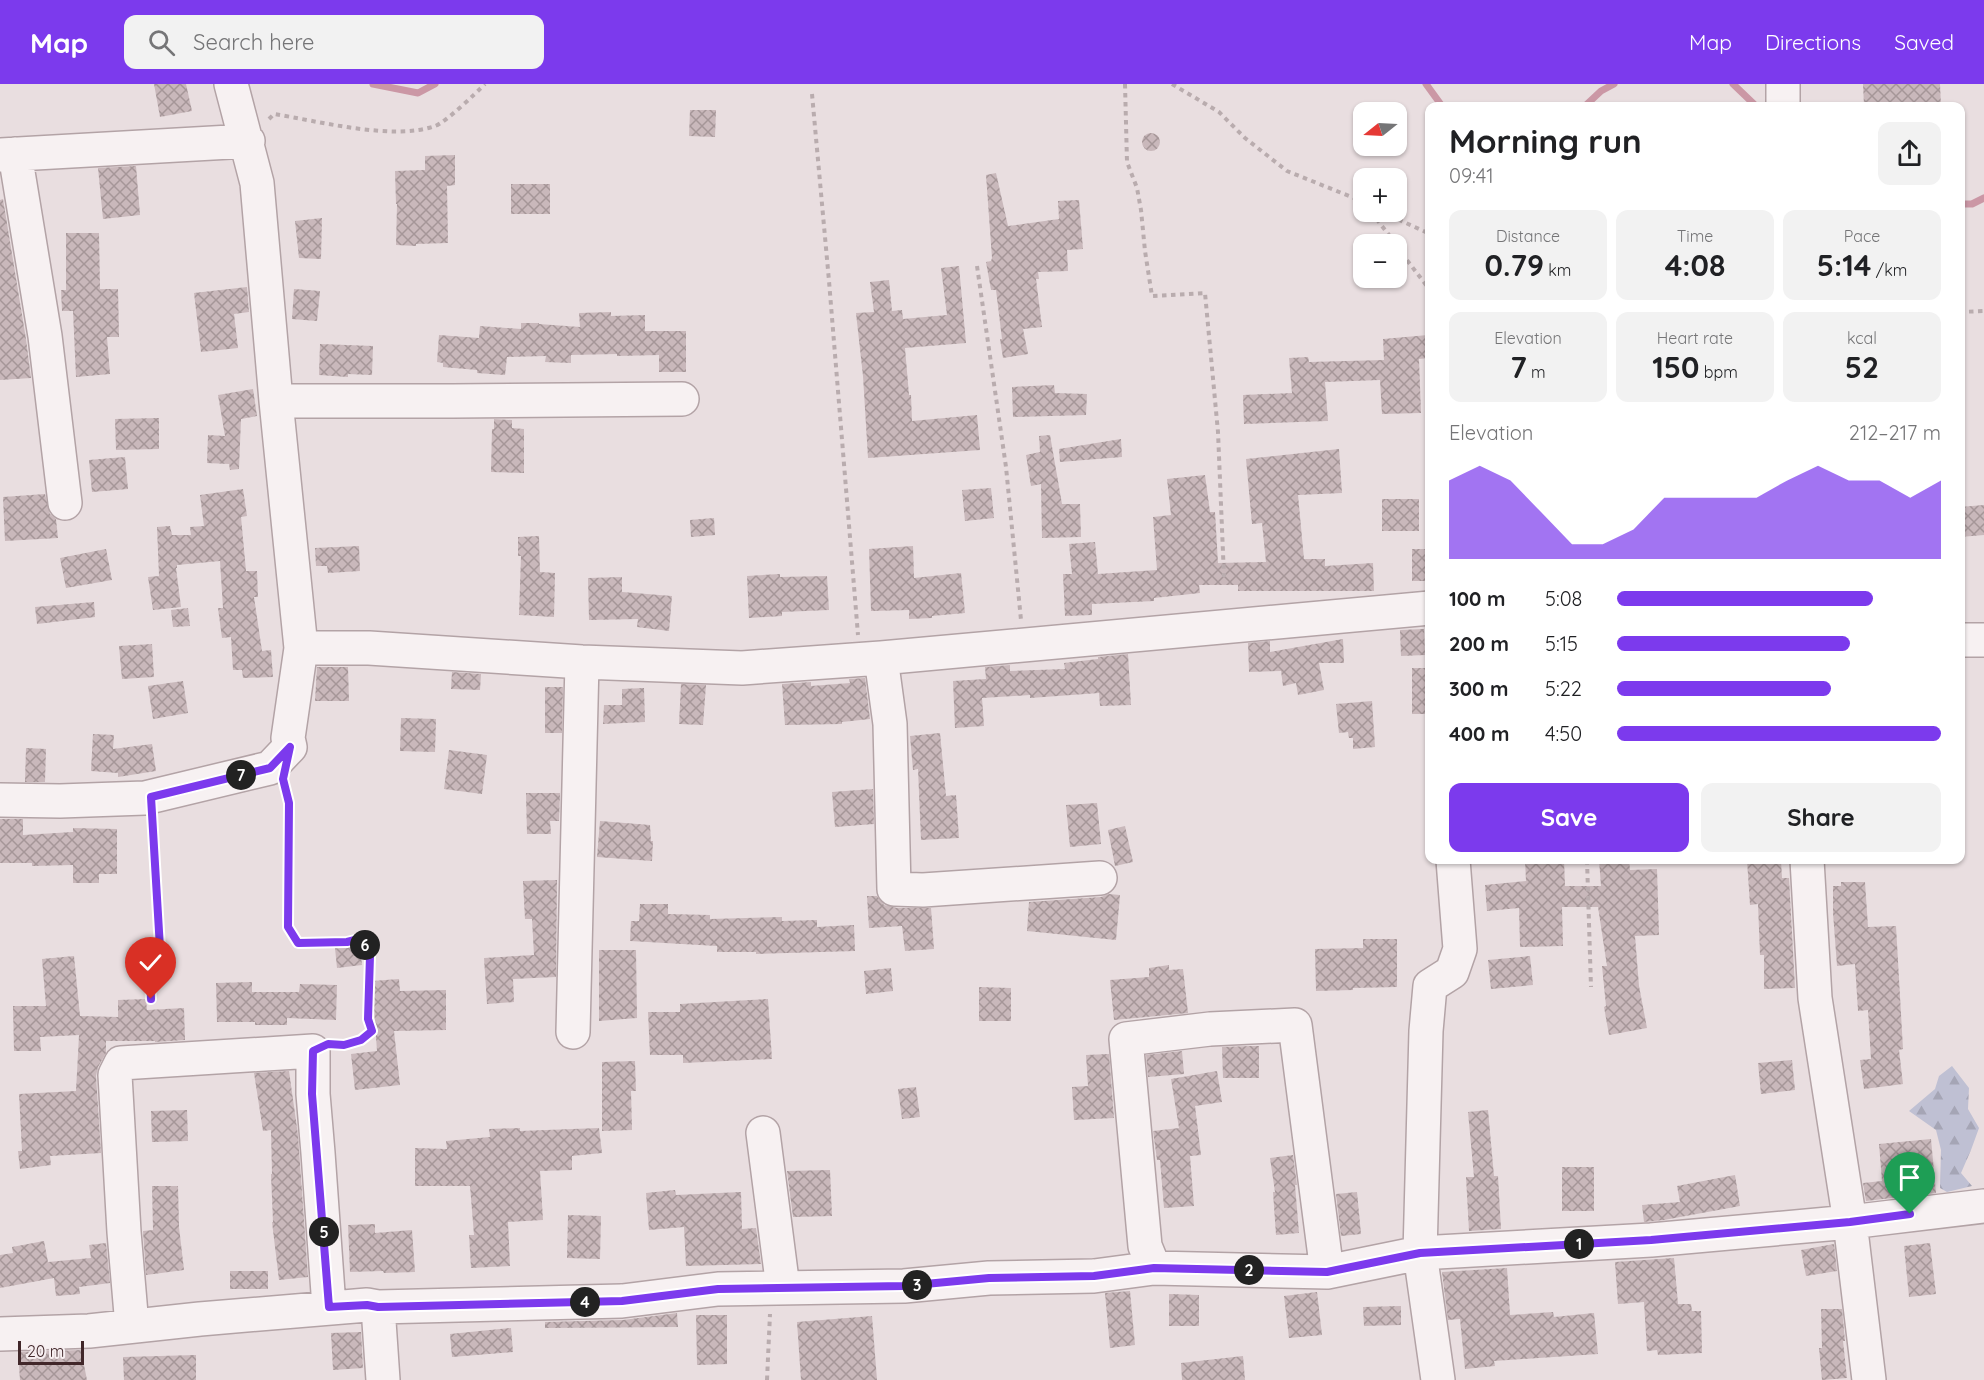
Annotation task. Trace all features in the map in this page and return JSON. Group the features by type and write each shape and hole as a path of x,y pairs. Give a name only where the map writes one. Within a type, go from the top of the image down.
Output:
{"street":[{"path":"0,800 60,801 151,797 270,768 290,747 288,738 301,648 257,183 248,141 231,84"},
{"path":"1783,84 1783,102"},
{"path":"66,503 45,336 7,155 248,141"},
{"path":"276,401 682,399"},
{"path":"301,648 369,648 582,662 742,668 870,659 1425,608"},
{"path":"1965,640 1984,640"},
{"path":"870,659 890,724 894,889 923,890 1101,878"},
{"path":"573,1032 582,662"},
{"path":"1438,1380 1420,1253 1425,1042 1430,986 1452,972 1460,949 1454,864"},
{"path":"1807,864 1815,998 1850,1222 1869,1380"},
{"path":"1154,1268 1145,1246 1126,1039 1210,1029 1295,1025 1327,1272"},
{"path":"132,1326 115,1075 121,1063 313,1051 312,1094 329,1307"},
{"path":"763,1133 777,1288"},
{"path":"0,1334 89,1331 329,1307 622,1301 718,1289 904,1286 989,1278 1094,1276 1154,1268 1327,1272 1420,1253 1651,1240 1850,1222 1984,1206"},
{"path":"378,1307 382,1380"}],"path":[{"path":"248,141 274,114 396,133 437,126 485,84"},
{"path":"1125,84 1128,162 1137,188 1141,210 1152,296 1205,293 1218,432 1224,577"},
{"path":"1172,84 1219,112 1245,138 1287,171 1353,198"},
{"path":"812,94 833,329 870,659"},
{"path":"1379,222 1388,234"},
{"path":"1404,222 1425,232"},
{"path":"1407,260 1425,283"},
{"path":"977,266 1006,467 1024,645"},
{"path":"1965,312 1984,311"},
{"path":"290,747 283,779 289,803 288,927 298,943 347,942 363,938 370,956 368,1019 372,1031 361,1040 344,1045 328,1044 313,1051"},
{"path":"151,797 161,965 150,971 151,999"},
{"path":"1587,864 1591,987"},
{"path":"767,1380 777,1288"}],"green space":[{"path":"1952,1066 1969,1088 1968,1109 1979,1128 1961,1173 1972,1186 1947,1192 1940,1188 1941,1150 1936,1130 1909,1111 1935,1089 1939,1076"}],"building":[{"path":"154,84 186,84 192,111 160,117"},
{"path":"1863,84 1940,84 1941,102 1864,102"},
{"path":"690,110 716,110 715,137 689,136"},
{"path":"1151,133 1157,136 1160,142 1157,148 1151,151 1145,148 1142,142 1145,136"},
{"path":"455,155 455,185 447,186 448,243 396,245 395,171 425,170 425,156"},
{"path":"136,166 140,215 103,219 98,168"},
{"path":"996,173 1008,226 1059,219 1058,201 1079,200 1083,249 1067,250 1068,271 1038,272 1039,279 1036,279 1042,327 1023,329 1028,354 1003,358 996,290 991,290 986,262 991,261 992,258 986,175"},
{"path":"511,184 550,184 550,214 511,214"},
{"path":"3,199 31,378 0,380 0,200"},
{"path":"322,218 321,259 299,258 295,221"},
{"path":"66,233 99,233 100,289 118,289 119,337 107,337 110,374 76,377 73,311 62,311 61,290 66,290"},
{"path":"959,266 966,343 905,348 909,395 911,395 912,421 977,415 980,450 868,458 856,313 874,312 870,282 889,280 892,311 902,310 903,319 947,315 941,268"},
{"path":"247,287 249,312 234,314 238,348 201,352 194,293"},
{"path":"294,289 320,291 317,321 292,319"},
{"path":"611,312 611,316 645,315 645,331 686,331 686,372 659,372 659,355 571,355 571,363 545,362 546,356 507,357 505,375 443,367 443,363 437,362 439,335 479,338 480,326 521,329 521,323 580,327 579,313"},
{"path":"1425,335 1425,358 1419,359 1421,413 1382,414 1380,380 1325,382 1328,421 1244,424 1243,395 1292,393 1289,358 1308,357 1309,362 1384,360 1383,339"},
{"path":"320,344 373,346 372,375 348,374 348,377 319,375"},
{"path":"1054,385 1055,393 1087,394 1086,415 1013,417 1012,387"},
{"path":"253,389 257,416 241,419 239,469 230,470 229,464 207,463 208,435 225,436 218,395"},
{"path":"159,418 159,449 116,450 115,419"},
{"path":"494,419 512,420 512,428 524,429 524,473 491,472"},
{"path":"1050,435 1062,504 1080,504 1081,537 1042,538 1041,484 1031,486 1026,455 1040,452 1039,436"},
{"path":"1121,439 1122,457 1060,462 1059,449"},
{"path":"1339,449 1342,493 1298,495 1304,559 1325,559 1325,566 1373,563 1374,591 1238,591 1238,585 1199,585 1200,593 1154,598 1154,601 1092,604 1092,615 1065,616 1063,574 1072,574 1069,544 1095,542 1098,574 1157,570 1153,517 1171,515 1167,479 1205,475 1210,512 1215,512 1218,563 1266,562 1262,523 1252,524 1246,459"},
{"path":"125,457 128,489 92,492 89,460"},
{"path":"991,488 994,518 965,521 962,490"},
{"path":"243,489 247,516 241,517 246,571 257,571 258,597 254,597 262,651 271,650 273,677 243,678 242,670 233,670 231,637 222,638 218,608 223,608 220,561 177,565 181,607 153,610 148,577 159,576 157,527 170,526 172,535 191,535 190,527 204,526 200,495"},
{"path":"45,494 50,514 56,519 58,538 5,541 3,497"},
{"path":"1382,499 1419,499 1419,531 1382,531"},
{"path":"1984,505 1984,535 1965,537 1965,507"},
{"path":"714,518 715,535 691,537 690,520"},
{"path":"539,536 540,572 555,573 554,617 519,615 521,556 518,556 518,537"},
{"path":"359,546 360,571 328,573 327,566 316,566 315,548"},
{"path":"913,546 914,578 961,573 965,613 909,619 909,610 871,611 869,549"},
{"path":"106,549 112,580 66,588 60,558"},
{"path":"1412,549 1425,549 1425,581 1412,581"},
{"path":"780,574 780,577 827,576 829,610 782,612 782,616 749,618 747,576"},
{"path":"622,577 622,592 672,596 669,631 637,627 638,619 589,620 588,578"},
{"path":"94,602 95,617 37,624 35,607"},
{"path":"188,608 190,626 173,627 171,610"},
{"path":"1424,629 1425,655 1401,656 1400,630"},
{"path":"1343,639 1344,663 1319,663 1324,690 1298,695 1296,683 1283,686 1281,671 1249,672 1248,643 1270,641 1270,652"},
{"path":"152,644 154,677 122,679 119,646"},
{"path":"1128,654 1131,705 1100,706 1099,693 1030,698 1030,695 982,698 984,726 955,728 953,681 986,679 985,667 1010,665 1010,671 1065,669 1064,663"},
{"path":"317,667 348,667 349,701 315,701"},
{"path":"1412,668 1425,668 1425,714 1412,714"},
{"path":"452,672 481,674 480,690 451,689"},
{"path":"865,678 870,719 842,722 842,724 785,725 782,684 811,682 811,686 850,683 849,679"},
{"path":"183,681 188,713 153,719 148,686"},
{"path":"681,684 706,685 703,725 679,724"},
{"path":"545,687 563,687 562,733 545,733"},
{"path":"644,688 645,722 603,724 604,705 622,705 622,689"},
{"path":"1372,701 1375,747 1353,749 1353,738 1349,738 1348,732 1339,733 1336,704"},
{"path":"401,718 436,719 435,752 400,751"},
{"path":"940,733 946,796 956,795 959,838 921,840 918,769 913,770 910,736"},
{"path":"93,734 114,735 113,749 152,744 156,771 118,777 118,773 91,771"},
{"path":"26,748 46,749 45,782 25,782"},
{"path":"449,750 487,755 482,794 444,789"},
{"path":"873,789 874,824 835,827 832,792"},
{"path":"526,793 560,793 559,821 550,821 551,834 527,834"},
{"path":"1097,803 1101,844 1070,847 1066,805"},
{"path":"0,819 23,819 23,835 73,832 73,828 117,829 117,874 99,874 99,883 73,883 73,865 32,866 32,863 0,863"},
{"path":"600,821 650,825 651,841 653,841 652,861 597,857"},
{"path":"1125,826 1133,862 1115,866 1108,830"},
{"path":"1525,864 1564,864 1565,886 1601,886 1599,864 1629,864 1630,870 1657,869 1659,935 1635,936 1639,986 1647,1028 1609,1035 1604,1007 1606,1006 1602,966 1607,966 1598,907 1562,907 1563,946 1520,947 1519,908 1487,911 1485,885 1526,881"},
{"path":"1747,864 1781,864 1782,878 1789,878 1795,988 1764,989 1764,955 1760,955 1758,904 1750,905"},
{"path":"557,880 556,977 513,979 514,1002 487,1004 484,958 534,955 532,919 525,919 523,881"},
{"path":"1841,882 1865,882 1868,927 1896,926 1903,1049 1899,1050 1903,1084 1864,1089 1860,1060 1871,1059 1868,1010 1858,1011 1855,964 1837,966 1833,886 1841,886"},
{"path":"1109,894 1120,895 1116,940 1027,931 1029,902 1101,897"},
{"path":"867,896 877,896 884,905 897,908 931,908 934,949 905,951 902,926 869,928"},
{"path":"640,904 668,904 668,914 710,915 710,919 782,917 782,921 817,920 817,927 854,925 855,951 756,954 756,952 717,952 717,946 630,941 631,921 639,921"},
{"path":"1363,939 1397,939 1397,987 1316,991 1315,949 1363,948"},
{"path":"360,945 362,965 337,968 335,948"},
{"path":"599,950 636,950 637,1018 599,1021"},
{"path":"74,956 80,1016 118,1017 118,1000 146,999 147,1010 184,1008 185,1040 106,1041 106,1053 96,1076 101,1153 50,1156 51,1165 20,1169 18,1151 22,1151 19,1094 76,1091 79,1035 40,1037 41,1051 14,1051 13,1006 46,1006 42,959"},
{"path":"1530,956 1533,985 1491,989 1488,960"},
{"path":"1169,965 1169,970 1183,969 1188,1013 1114,1020 1110,980 1149,977 1149,968"},
{"path":"891,968 893,991 866,994 864,971"},
{"path":"399,979 400,991 446,990 446,1030 394,1031 400,1085 355,1090 351,1054 377,1051 372,981"},
{"path":"252,982 252,992 299,992 300,984 337,985 336,1020 287,1018 287,1025 217,1022 216,983"},
{"path":"979,987 1011,988 1011,1021 979,1021"},
{"path":"768,999 772,1059 683,1063 683,1055 650,1055 648,1012 680,1012 680,1004"},
{"path":"1259,1046 1259,1078 1223,1078 1222,1047"},
{"path":"1182,1051 1184,1074 1148,1077 1146,1055"},
{"path":"1109,1054 1114,1118 1074,1120 1072,1087 1088,1086 1086,1055"},
{"path":"1792,1060 1795,1090 1761,1094 1758,1063"},
{"path":"635,1061 636,1091 631,1091 632,1130 602,1131 602,1062"},
{"path":"289,1071 298,1135 308,1277 279,1280 272,1222 271,1130 263,1131 254,1073"},
{"path":"1217,1071 1222,1102 1195,1106 1201,1155 1190,1156 1194,1206 1164,1208 1160,1160 1157,1160 1153,1131 1179,1128 1171,1079"},
{"path":"916,1087 920,1117 902,1119 898,1089"},
{"path":"187,1110 188,1141 152,1142 151,1111"},
{"path":"1488,1110 1494,1176 1498,1176 1501,1229 1469,1231 1466,1177 1474,1177 1468,1112"},
{"path":"520,1128 520,1131 599,1128 602,1153 572,1156 572,1170 540,1171 543,1220 508,1222 510,1266 471,1268 469,1235 474,1235 470,1186 415,1186 415,1148 447,1149 446,1141 490,1137 489,1129"},
{"path":"1931,1139 1936,1193 1866,1201 1863,1183 1882,1181 1879,1144"},
{"path":"1293,1155 1299,1233 1276,1235 1273,1192 1275,1192 1270,1158"},
{"path":"1562,1167 1594,1167 1594,1211 1562,1211"},
{"path":"830,1170 832,1216 793,1217 787,1171"},
{"path":"1735,1175 1740,1206 1644,1222 1642,1205 1680,1202 1677,1186"},
{"path":"152,1186 178,1186 179,1227 184,1270 146,1275 143,1231 153,1230"},
{"path":"675,1190 676,1195 741,1192 742,1229 756,1228 761,1264 686,1266 684,1227 649,1230 646,1193"},
{"path":"1357,1192 1361,1234 1341,1236 1336,1194"},
{"path":"568,1215 601,1216 600,1259 567,1258"},
{"path":"375,1224 375,1233 412,1230 415,1272 350,1272 348,1225"},
{"path":"44,1241 48,1262 91,1258 89,1245 106,1243 110,1283 79,1287 80,1294 56,1296 54,1278 0,1288 0,1255 13,1253 12,1247"},
{"path":"1930,1243 1936,1294 1909,1297 1904,1246"},
{"path":"1834,1244 1837,1271 1806,1276 1801,1250"},
{"path":"1674,1258 1678,1304 1691,1304 1692,1311 1701,1311 1702,1353 1658,1355 1657,1350 1647,1351 1644,1302 1618,1304 1615,1262"},
{"path":"1507,1268 1510,1315 1553,1312 1554,1317 1594,1313 1598,1354 1494,1361 1495,1366 1465,1369 1460,1319 1448,1320 1442,1272"},
{"path":"230,1271 268,1271 268,1289 230,1289"},
{"path":"1130,1291 1135,1345 1110,1348 1105,1293"},
{"path":"1317,1292 1322,1335 1289,1338 1284,1296"},
{"path":"1169,1294 1199,1295 1199,1326 1169,1326"},
{"path":"1401,1306 1401,1325 1364,1326 1363,1307"},
{"path":"1821,1309 1842,1309 1847,1378 1822,1380 1819,1348 1822,1348"},
{"path":"677,1313 678,1327 545,1328 545,1322 623,1320"},
{"path":"696,1315 727,1315 727,1364 697,1365"},
{"path":"872,1316 877,1380 801,1380 797,1322"},
{"path":"511,1328 513,1352 452,1357 450,1334"},
{"path":"361,1332 363,1368 333,1370 331,1333"},
{"path":"81,1350 87,1380 20,1380 18,1352"},
{"path":"196,1355 196,1380 124,1380 123,1357"},
{"path":"1243,1356 1245,1380 1182,1380 1181,1363"}],"waterway":[{"path":"373,84 418,93 435,84"},
{"path":"1426,84 1439,102"},
{"path":"1589,102 1601,91 1614,84"},
{"path":"1733,84 1752,102"},
{"path":"1965,204 1972,204 1984,198"}],"route":[{"path":"151,999 150,971 161,965 151,797 270,768 290,747 283,779 289,803 288,927 298,943 347,942 363,938 370,956 368,1019 372,1031 361,1040 344,1045 328,1044 313,1051 312,1094 329,1307 622,1301 718,1289 904,1286 989,1278 1094,1276 1154,1268 1327,1272 1420,1253 1651,1240 1850,1222 1910,1214"}]}
